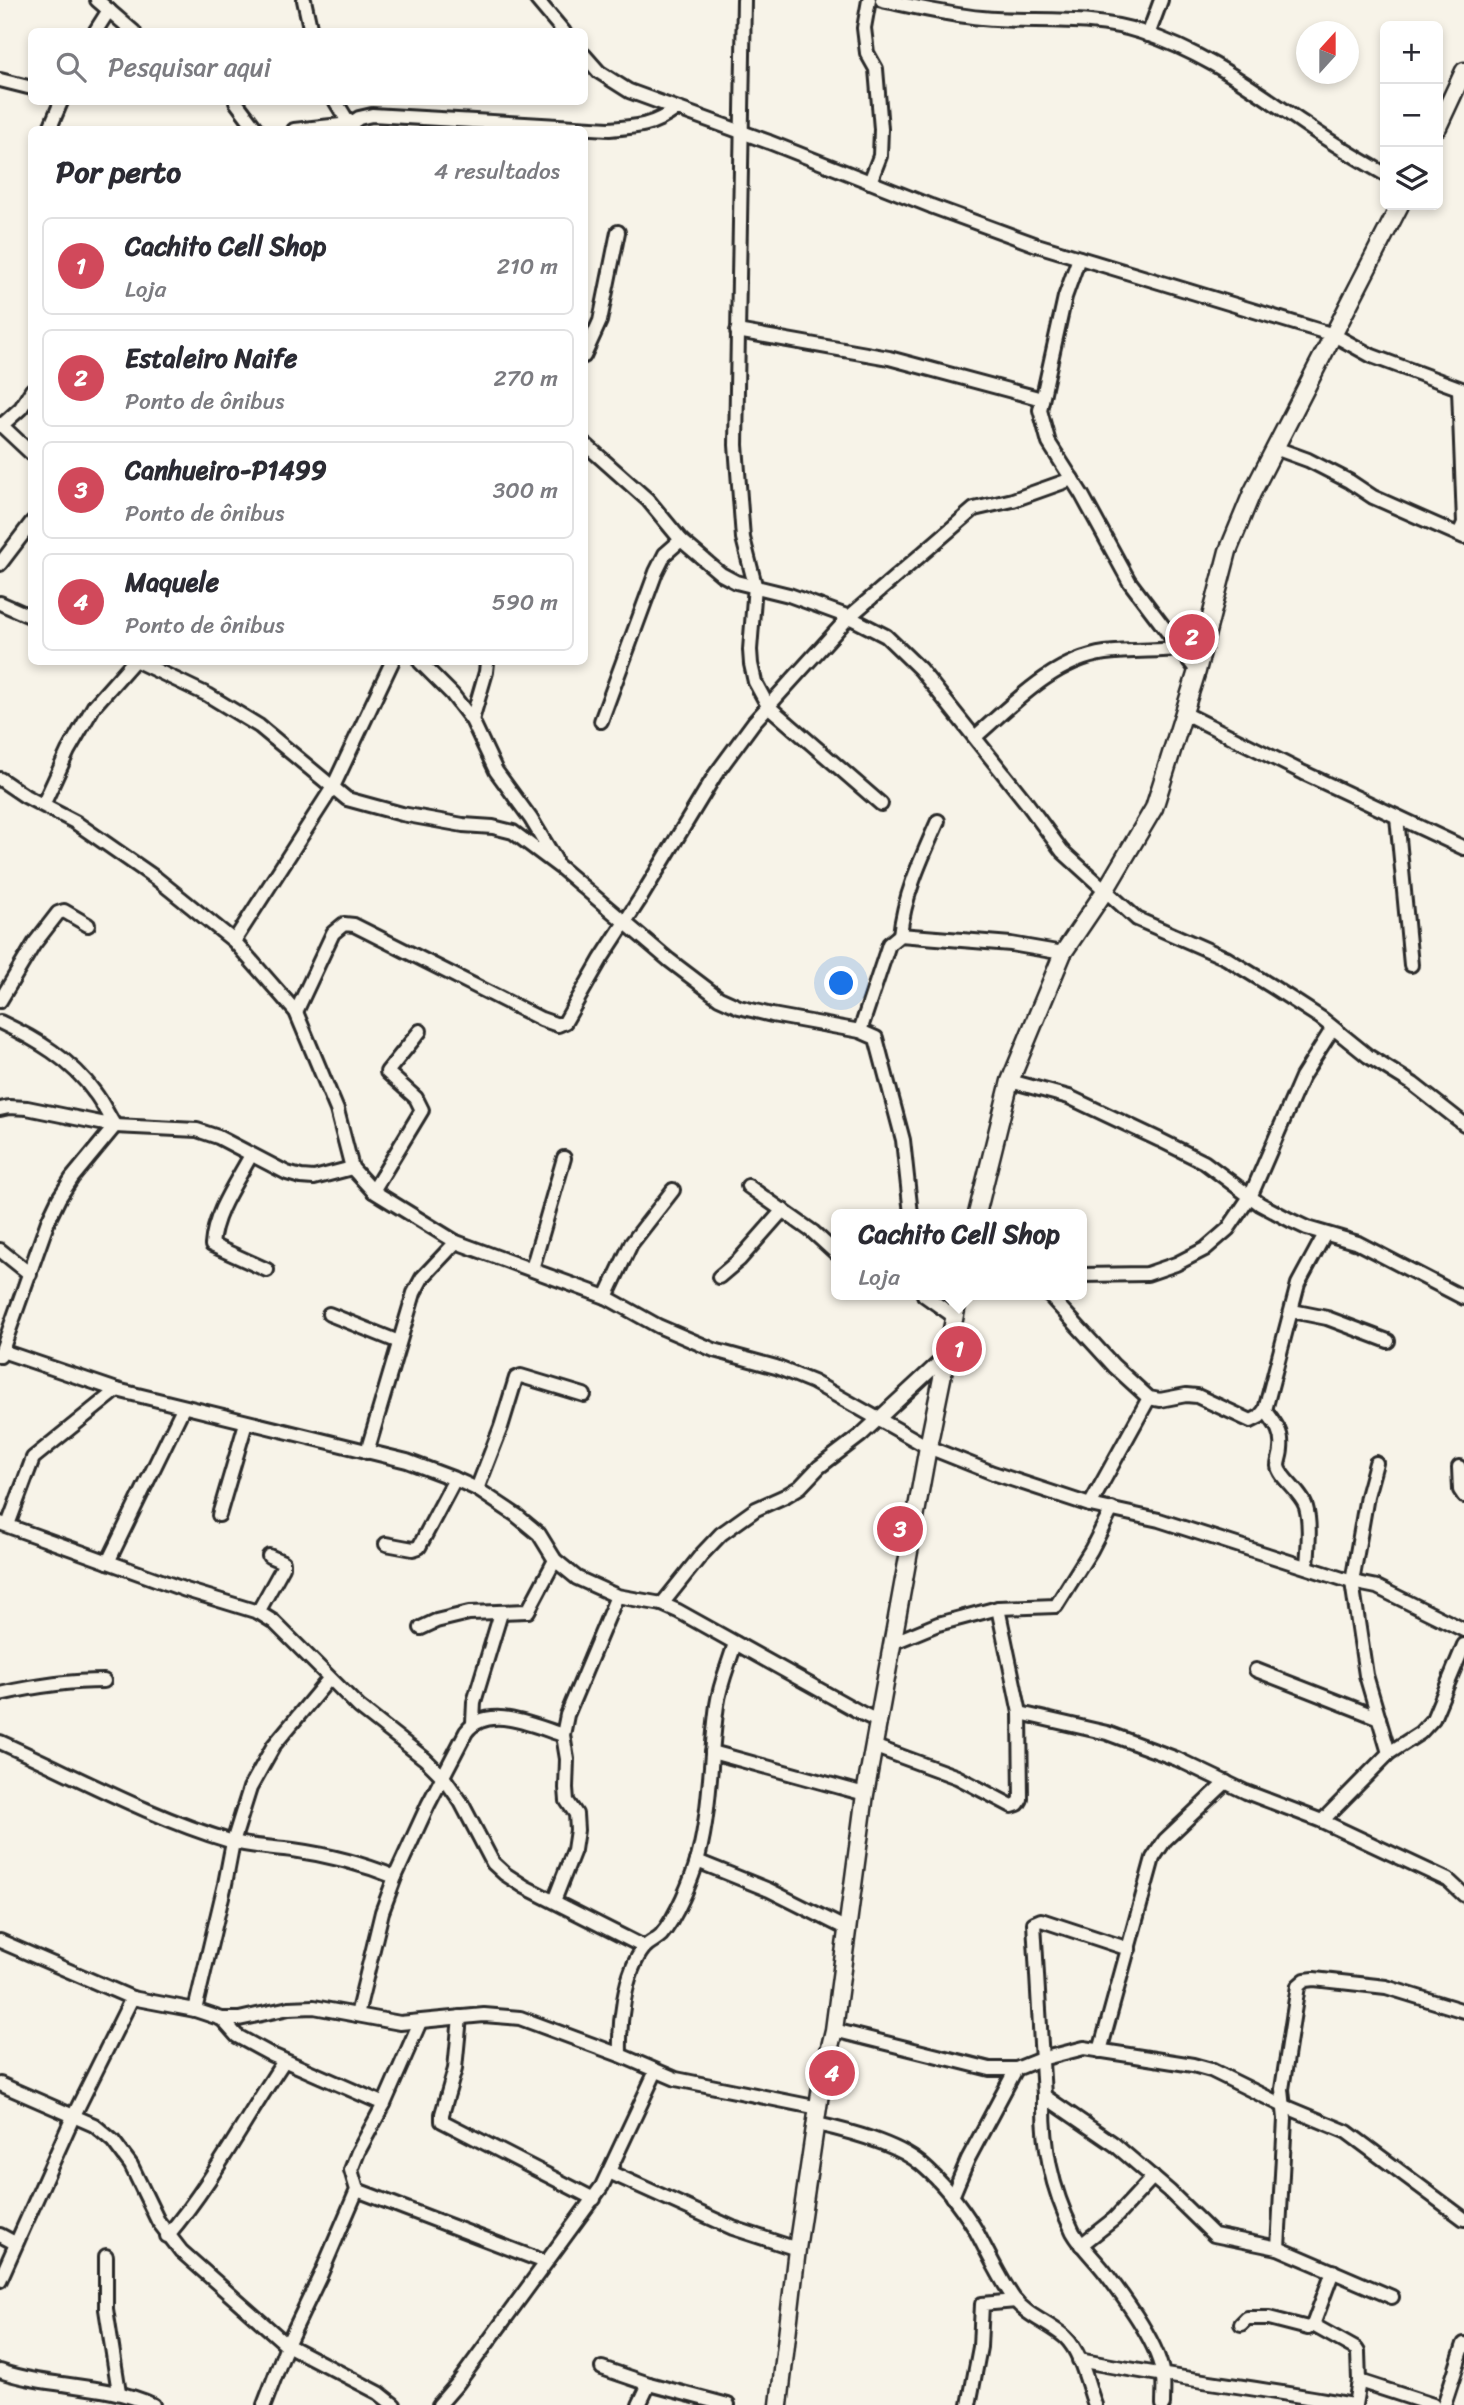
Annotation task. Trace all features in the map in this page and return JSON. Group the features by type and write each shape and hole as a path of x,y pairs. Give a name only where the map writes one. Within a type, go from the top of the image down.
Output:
{"street":[{"path":"97,0 129,28"},
{"path":"304,0 310,28"},
{"path":"537,0 561,28"},
{"path":"744,0 736,445 743,538 755,585 750,650 755,682 768,706 881,804"},
{"path":"869,0 864,28 867,53 876,69 881,130 880,156 870,183"},
{"path":"882,0 946,14 983,18 1081,21 1148,35 1186,48 1225,69 1304,124 1380,171"},
{"path":"1148,35 1161,0"},
{"path":"98,28 109,10"},
{"path":"588,59 611,81 676,109 741,131 870,183 1079,258 1334,335 1372,356 1461,389 1462,535 1373,497 1308,460 1275,448"},
{"path":"1443,116 1464,71"},
{"path":"0,80 28,87"},
{"path":"51,126 60,105"},
{"path":"238,105 254,126"},
{"path":"337,105 350,126"},
{"path":"588,128 644,126 662,120 676,109"},
{"path":"352,126 359,118 372,115 559,126"},
{"path":"978,1209 1010,1082 1063,953 1105,891 1154,808 1198,671 1228,551 1252,493 1397,210"},
{"path":"589,331 600,321 618,232"},
{"path":"1079,258 1065,298 1040,410 1049,443 1129,580 1198,671"},
{"path":"737,331 889,358 1042,399"},
{"path":"28,397 21,408 1,425 28,450"},
{"path":"588,447 648,500 681,540 721,574 736,582 789,595 849,617 886,636 920,669 1062,851 1137,919 1226,958 1321,1018 1368,1056 1463,1119"},
{"path":"296,1012 333,933 344,924 354,925 541,1019 558,1025 565,1022 715,775 768,706 800,674 849,617 974,509 1013,500 1072,479"},
{"path":"0,564 28,527"},
{"path":"601,722 656,572 665,554 681,540"},
{"path":"0,603 28,615"},
{"path":"975,737 1037,684 1074,662 1103,653 1180,649"},
{"path":"44,803 68,751 94,706 130,665"},
{"path":"145,665 208,695 259,726 347,799 369,806 513,832 719,998 739,1007 860,1031 876,1038 903,1140 910,1209"},
{"path":"234,941 332,787 391,665"},
{"path":"423,665 452,694 472,720 496,771 531,819 561,868"},
{"path":"472,720 486,665"},
{"path":"1184,713 1464,848"},
{"path":"0,779 25,796 44,803 75,822 157,879 234,941 296,1012 337,1110 352,1168 373,1191 456,1242 606,1297 658,1326 714,1350 776,1367 813,1382 928,1447 993,1473 1090,1505 1159,1520 1352,1582 1377,1587 1464,1630"},
{"path":"1397,817 1411,965"},
{"path":"901,935 902,914 938,821"},
{"path":"0,1001 34,944 58,913 64,911 88,925"},
{"path":"860,1031 889,944 901,935 1011,944 1063,953"},
{"path":"0,1022 46,1046 74,1069 95,1093 115,1126"},
{"path":"1087,1275 1147,1274 1176,1264 1205,1249 1228,1229 1251,1195 1302,1077 1333,1028"},
{"path":"373,1191 422,1110 420,1103 387,1072 420,1031"},
{"path":"1010,1082 1069,1097 1203,1162 1261,1204 1290,1220 1358,1243 1464,1298"},
{"path":"0,1109 27,1108 115,1126 197,1130 218,1137 287,1173 301,1177 314,1178 352,1168"},
{"path":"115,1126 59,1198 1,1353 117,1390 407,1461 455,1479 477,1489 516,1515 539,1534 555,1560 577,1578 617,1596 662,1604 878,1721"},
{"path":"251,1155 223,1206 212,1233 212,1245 267,1270"},
{"path":"533,1269 564,1158"},
{"path":"748,1186 831,1249"},
{"path":"606,1297 631,1244 673,1190"},
{"path":"719,1277 739,1260 783,1210"},
{"path":"1054,1300 1114,1366 1149,1398 1160,1400 1186,1395 1197,1396 1251,1420 1259,1418 1265,1410 1298,1284 1325,1234"},
{"path":"367,1452 414,1293 422,1278 456,1242"},
{"path":"0,1250 30,1274"},
{"path":"931,1300 954,1317"},
{"path":"779,2405 797,2249 822,2080 834,2030 865,1794 928,1447 958,1300"},
{"path":"1292,1311 1327,1318 1388,1341"},
{"path":"329,1314 399,1342"},
{"path":"662,1604 721,1534 756,1509 800,1487 819,1467 876,1420 947,1355"},
{"path":"477,1489 516,1378 521,1376 584,1395"},
{"path":"117,1390 33,1458 4,1524 186,1590 258,1612 274,1622 359,1707 425,1759 444,1778 461,1802 493,1863 525,1887 645,1947"},
{"path":"1090,1505 1149,1398"},
{"path":"107,1562 139,1502 183,1408"},
{"path":"1265,1410 1278,1425 1281,1439 1278,1466 1280,1472 1297,1490 1306,1506 1309,1536 1307,1567"},
{"path":"219,1515 246,1423"},
{"path":"1376,1463 1367,1496 1352,1582 1366,1675 1390,1753"},
{"path":"1459,1468 1460,1490 1464,1496"},
{"path":"386,1544 412,1549 419,1547 455,1479"},
{"path":"892,1643 938,1624 998,1608 1056,1606 1112,1509"},
{"path":"258,1612 283,1567 283,1562 270,1556"},
{"path":"421,1628 436,1621 469,1613 527,1611 555,1560"},
{"path":"554,1901 574,1850 577,1830 576,1814 567,1801 567,1759 563,1735 567,1715 617,1596"},
{"path":"873,1746 957,1777 1012,1806 1018,1804 1021,1799 1020,1713 998,1608"},
{"path":"357,2015 382,1912 428,1805 444,1778 454,1753 473,1723 474,1702 501,1613"},
{"path":"620,2055 619,2035 633,1968 645,1947 661,1935 672,1917 697,1861 709,1793 717,1700 735,1643"},
{"path":"1322,1821 1390,1753 1420,1733 1433,1719 1464,1646"},
{"path":"1256,1670 1379,1718"},
{"path":"195,2010 226,1884 233,1842 250,1788 274,1745 329,1679"},
{"path":"0,1694 72,1681 104,1681"},
{"path":"1020,1713 1107,1733 1177,1759 1322,1821 1448,1880 1464,1895"},
{"path":"473,1723 490,1717 524,1723 563,1735"},
{"path":"0,1742 88,1785 203,1832 233,1842 331,1856 395,1877"},
{"path":"712,1752 865,1794"},
{"path":"1100,2051 1157,1848 1226,1782"},
{"path":"697,1861 769,1890 847,1928"},
{"path":"1129,1949 1041,1920 1034,1923 1045,2150 1050,2172 1073,2231 1138,2318 1158,2360 1163,2376 1163,2405"},
{"path":"0,1941 132,1998 195,2010 222,2019 239,2019 301,2007 336,2010 400,2022 484,2015 520,2018 656,2071 702,2086 818,2116 920,2163 952,2197 973,2227 1016,2301 1036,2319 1066,2338 1079,2360 1095,2405"},
{"path":"1278,2248 1285,2119 1282,2089 1298,1986 1305,1980 1314,1979 1387,1987 1464,2011"},
{"path":"0,2280 73,2117 132,1998"},
{"path":"460,2017 455,2069 442,2121 594,2199"},
{"path":"222,2019 237,2036 384,2104"},
{"path":"264,2405 287,2345 321,2274 356,2190 351,2170 420,2022"},
{"path":"834,2030 990,2069 1016,2069 1041,2059 1084,2048 1211,2070 1282,2105 1347,2132 1464,2219"},
{"path":"167,2236 198,2198 284,2060"},
{"path":"952,2197 968,2159 1016,2069"},
{"path":"439,2405 594,2199 610,2172 656,2071"},
{"path":"0,2084 94,2125 113,2141 136,2174 167,2236 181,2251 287,2345 379,2393 394,2405"},
{"path":"1044,2096 1114,2144 1214,2235 1278,2248 1392,2297"},
{"path":"610,2172 733,2228 797,2249"},
{"path":"1081,2245 1114,2219 1153,2177"},
{"path":"356,2190 545,2262"},
{"path":"0,2235 15,2243"},
{"path":"106,2256 106,2308 119,2392"},
{"path":"1241,2324 1247,2318 1269,2318 1308,2328 1314,2325 1333,2271"},
{"path":"969,2405 980,2347 982,2304 1016,2301"},
{"path":"1079,2360 1163,2376 1259,2388 1354,2405 1359,2381 1359,2352 1314,2325"},
{"path":"1444,2405 1464,2344"},
{"path":"601,2368 727,2405"},
{"path":"0,2371 49,2384 119,2392 153,2405"},
{"path":"1359,2381 1433,2405"},
{"path":"639,2405 649,2384"}],"place":[{"name":"Estaleiro Naife","path":"1192,637"},
{"name":"Cachito Cell Shop","path":"959,1349"},
{"name":"Canhueiro-P1499","path":"900,1529"},
{"name":"Maquele","path":"832,2073"}]}
